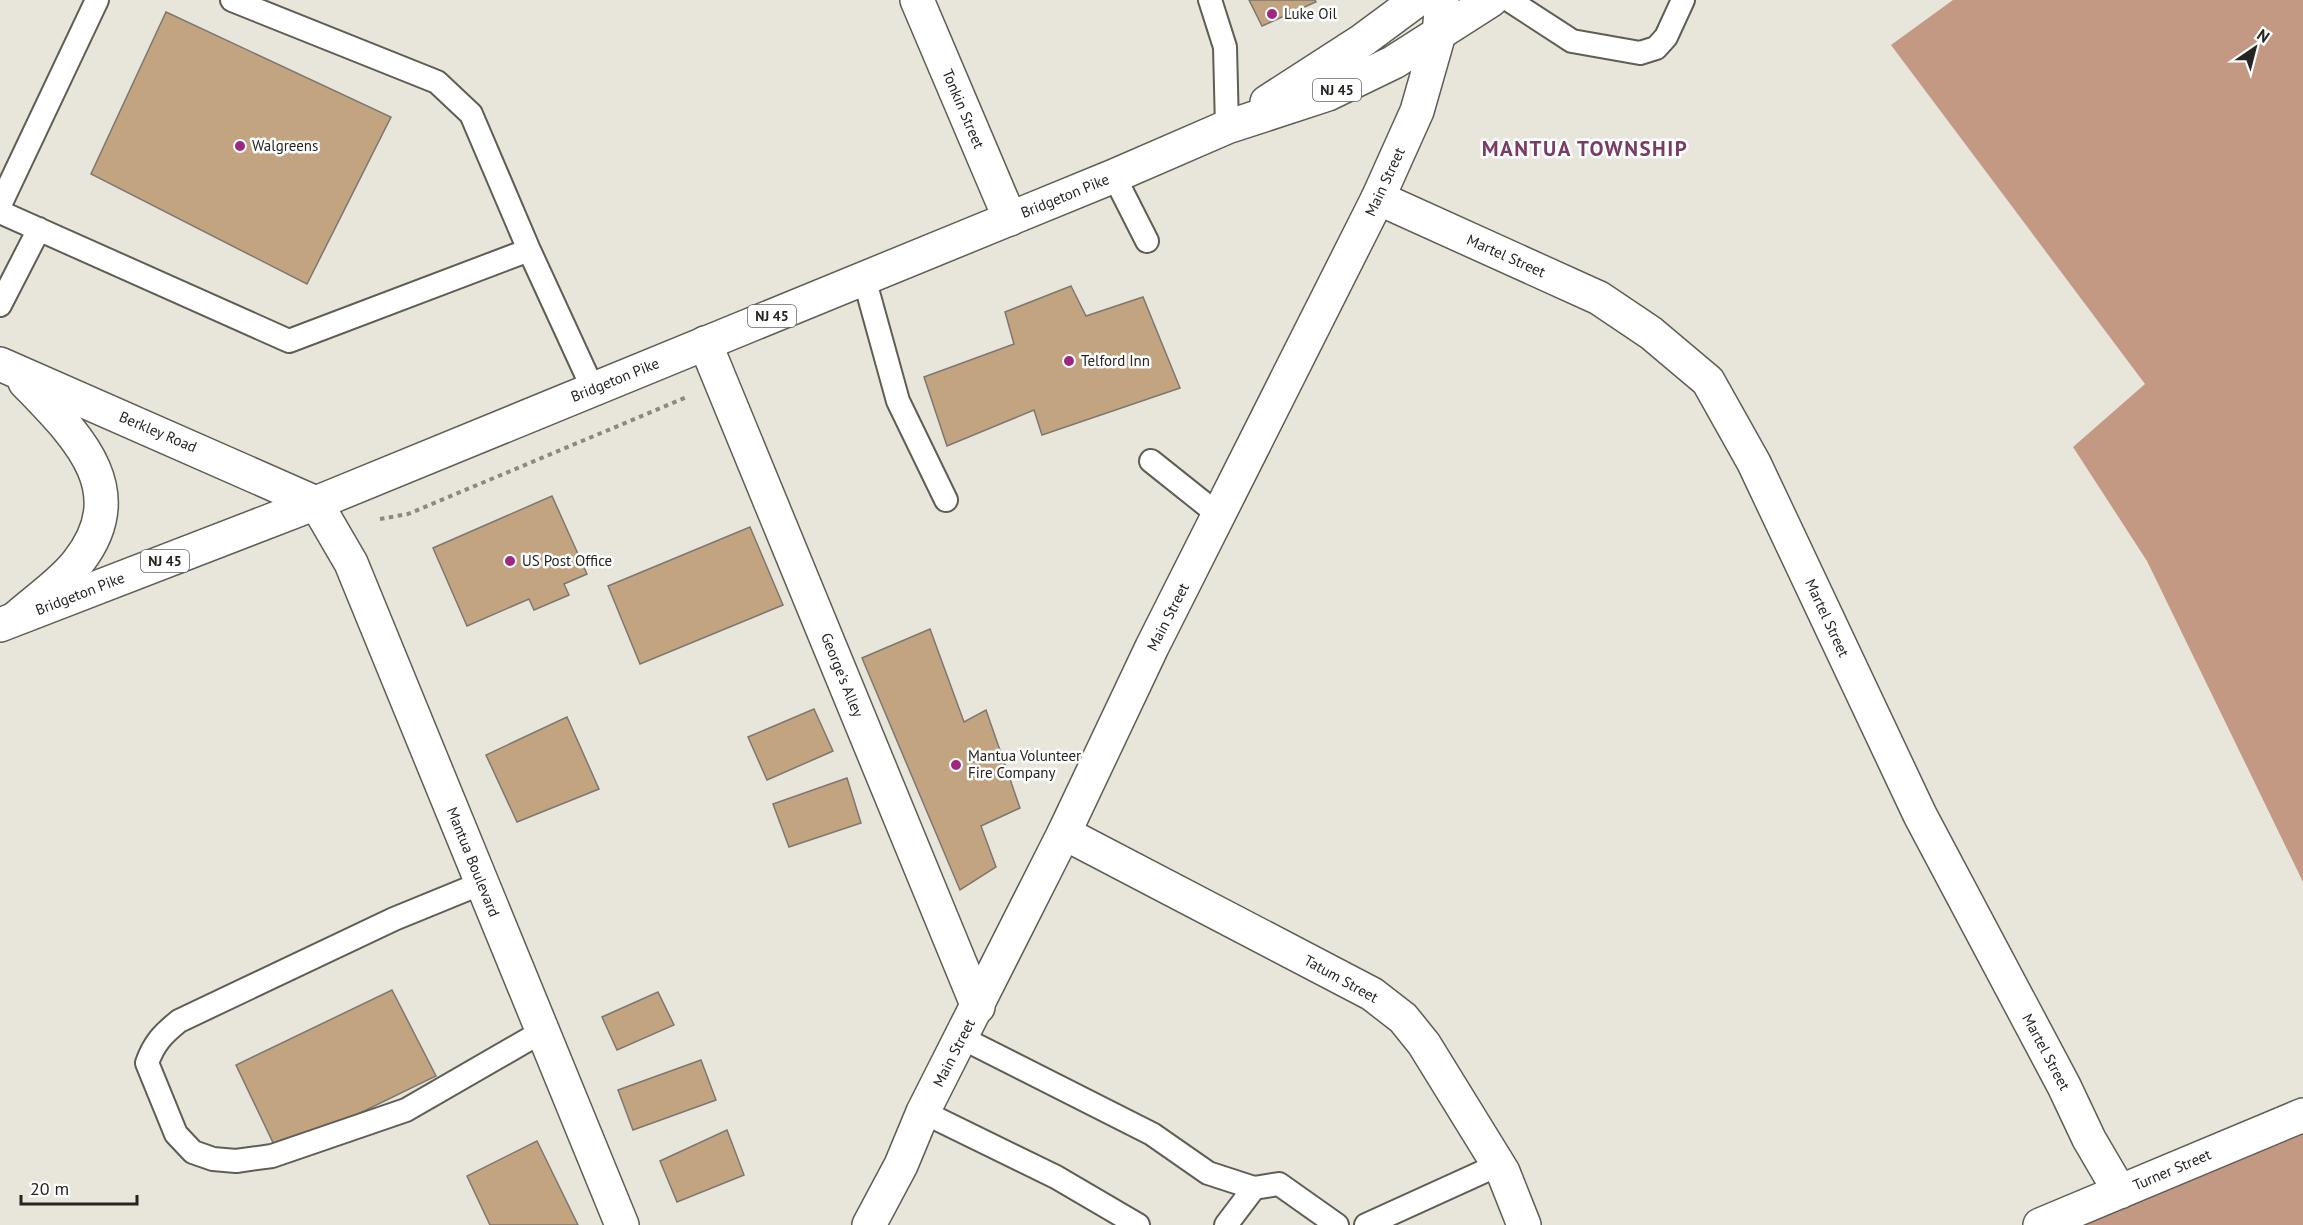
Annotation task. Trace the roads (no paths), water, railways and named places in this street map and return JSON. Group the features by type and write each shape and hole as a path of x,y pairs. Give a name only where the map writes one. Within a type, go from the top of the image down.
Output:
{"main road":[{"name":"Tonkin Street","path":"917,0 1010,219"},
{"name":"Bridgeton Pike","path":"1227,127 1363,39 1417,0"},
{"name":"Main Street","path":"869,1225 901,1165 923,1113 1064,832 1152,647 1220,516 1378,198 1417,111 1439,34 1442,0"},
{"name":"NJ 45","path":"1439,34 1491,0"},
{"name":"Bridgeton Pike","path":"7,622 316,503 1010,219 1227,127 1328,94 1394,62 1439,34"},
{"name":"Martel Street","path":"1378,198 1599,298 1651,333 1708,381 1754,463 1920,815 2064,1086 2089,1139 2120,1192"},
{"name":"George's Alley","path":"705,343 978,1007"},
{"name":"Berkley Road","path":"6,367 316,503"},
{"path":"6,367 82,443 96,470 103,510 78,564 7,622"},
{"name":"Mantua Boulevard","path":"316,503 351,563 622,1225"},
{"name":"Tatum Street","path":"1064,832 1372,994 1403,1018 1424,1044 1498,1166 1524,1225"},
{"name":"Turner Street","path":"2040,1225 2303,1115"}],"lane":[{"path":"0,205 97,0"},
{"path":"232,0 438,82 471,114 529,250 593,389"},
{"path":"1210,0 1225,47 1227,127"},
{"path":"1509,0 1572,41 1640,53 1656,48 1666,37 1683,0"},
{"path":"1114,176 1147,241"},
{"path":"0,212 289,341 529,250"},
{"path":"0,305 39,229"},
{"path":"864,278 898,401 946,500"},
{"path":"1151,461 1220,516"},
{"path":"482,883 394,919 179,1021 160,1035 147,1063 176,1134 194,1152 213,1160 236,1161 272,1156 406,1110 543,1031"},
{"path":"962,1038 1152,1134 1208,1173 1254,1188 1278,1184 1337,1225"},
{"path":"923,1113 1056,1178 1138,1225"},
{"path":"1366,1225 1498,1166"},
{"path":"1226,1225 1254,1188"}],"place":[{"name":"Luke Oil","path":"1272,14"},
{"name":"Walgreens","path":"240,146"},
{"name":"Telford Inn","path":"1069,361"},
{"name":"US Post Office","path":"510,561"},
{"name":"Mantua Volunteer Fire Company","path":"956,765"}],"district":[{"name":"MANTUA TOWNSHIP","path":"1585,149"}]}
